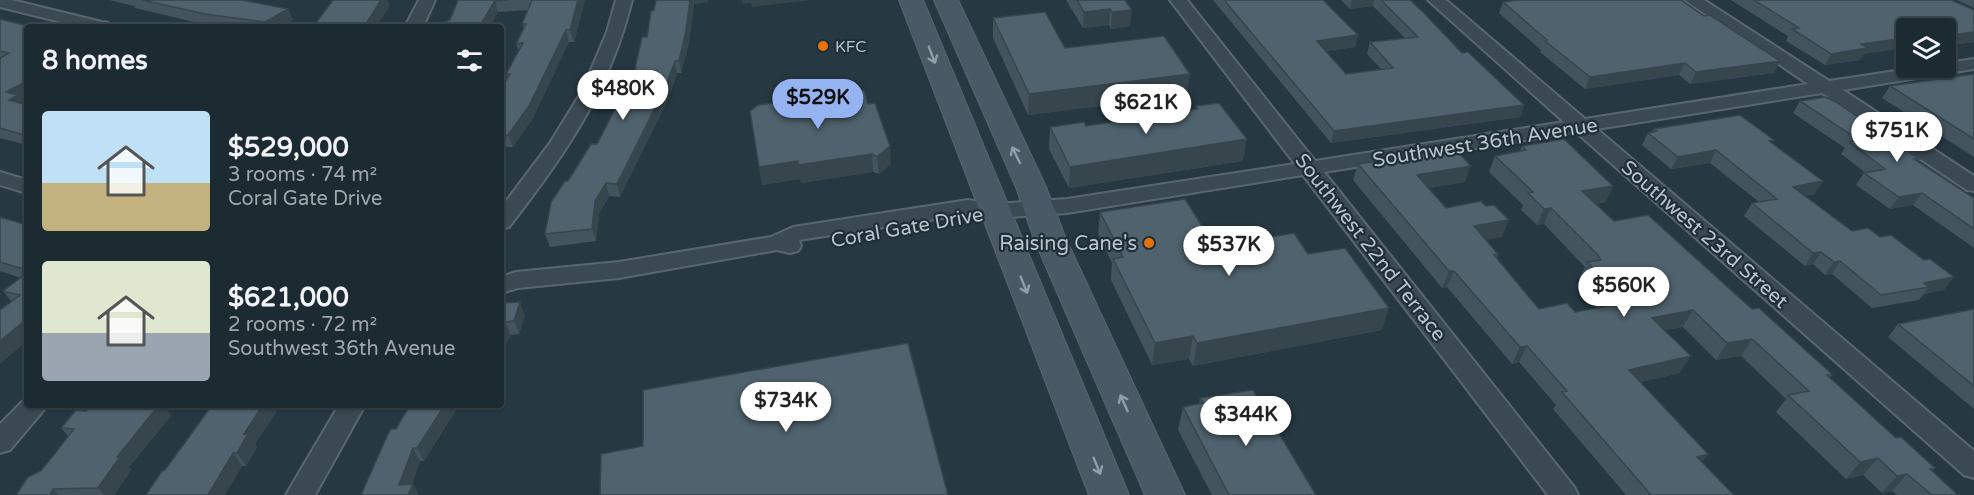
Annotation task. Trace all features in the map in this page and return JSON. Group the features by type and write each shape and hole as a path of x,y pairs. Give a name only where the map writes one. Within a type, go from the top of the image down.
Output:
{"main road":[{"path":"911,0 1108,495"},
{"path":"946,0 1040,209 1059,260 1165,495"}],"street":[{"path":"415,24 427,0"},
{"path":"504,218 551,158 581,114 607,56 624,0"},
{"name":"Southwest 22nd Terrace","path":"1178,0 1564,495"},
{"name":"Southwest 23rd Street","path":"1436,0 1974,467"},
{"path":"1693,0 1974,185"},
{"path":"0,2 90,24"},
{"name":"Southwest 36th Avenue","path":"995,211 1040,209 1310,169 1974,64"},
{"path":"0,178 24,186"},
{"name":"Coral Gate Drive","path":"506,280 619,270 777,243 794,246 972,219 995,211"},
{"path":"4,433 32,408"},
{"path":"300,495 350,408"}],"building":[{"path":"142,0 242,0 288,9 265,22 205,14"},
{"path":"333,0 381,0 366,24 315,24"},
{"path":"458,0 508,0 495,1 481,24 443,24 450,20"},
{"path":"532,0 578,0 570,30 566,30 529,106 508,135 504,135 504,84 510,74 506,74 523,43 516,44 526,24 522,24"},
{"path":"656,0 690,0 679,61 675,61 665,88 617,184 606,183 595,201 592,229 545,234 551,202 565,181 568,181 591,144 597,144 636,68 642,37 647,37 651,11 654,10"},
{"path":"1077,0 1125,0 1132,10 1112,12 1110,9 1084,12"},
{"path":"1224,0 1323,0 1358,35 1317,41 1346,74 1393,68 1370,42 1418,37 1381,0 1410,0 1462,53 1468,52 1524,105 1334,131"},
{"path":"1518,0 1681,0 1704,16 1710,15 1780,61 1696,72 1685,63 1590,77 1545,41 1547,40 1503,2"},
{"path":"1754,0 1951,0 1974,10 1974,32 1956,35 1956,18 1896,18 1896,39 1861,44 1867,48 1831,54 1792,29 1799,28"},
{"path":"1045,12 1065,48 1164,36 1190,74 1029,94 993,18"},
{"path":"0,19 24,25 24,83 6,92 18,95 9,100 24,104 24,135 0,128 0,58 9,53 0,51"},
{"path":"1974,74 1974,139 1890,86 1956,78"},
{"path":"864,90 868,104 875,103 890,146 877,157 872,154 798,165 798,161 759,167 750,111 758,105"},
{"path":"1825,97 1836,102 1919,159 1914,159 1974,198 1974,229 1922,193 1899,197 1864,173 1885,169 1849,142 1859,140 1800,101"},
{"path":"1219,103 1247,139 1070,167 1050,127 1084,122 1086,126 1198,109 1196,106"},
{"path":"1740,115 1774,140 1769,141 1823,181 1793,187 1852,231 1868,228 1880,237 1891,235 1924,260 1930,259 1954,277 1924,283 1929,287 1881,295 1840,261 1834,262 1821,252 1813,253 1752,203 1777,199 1716,150 1678,157 1648,133 1657,131 1654,129"},
{"path":"1564,139 1613,186 1582,191 1614,221 1648,215 1752,309 1759,308 1832,374 1827,375 1896,438 1901,437 1935,468 1930,469 1958,495 1932,495 1907,474 1897,476 1878,458 1860,462 1788,395 1809,391 1752,339 1727,343 1693,310 1652,318 1691,356 1629,370 1708,454 1697,457 1734,495 1651,495 1562,392 1567,391 1527,346 1520,347 1454,271 1449,271 1358,164 1455,149 1471,166 1417,175 1446,208 1481,201 1486,206 1494,205 1509,220 1474,226 1498,254 1494,255 1539,309 1567,303 1575,312 1618,304 1587,272 1596,271 1587,262 1601,260 1597,254 1551,208 1544,209 1528,193 1533,192 1495,156 1526,150 1522,146"},
{"path":"1185,199 1212,242 1269,233 1271,237 1294,233 1308,254 1345,248 1389,308 1197,343 1193,336 1155,343 1113,259 1123,257 1100,212"},
{"path":"0,217 24,224 24,269 0,262"},
{"path":"24,275 24,321 0,341 0,310 20,295 3,291"},
{"path":"520,302 514,321 504,324 504,303"},
{"path":"1974,309 1974,386 1898,324"},
{"path":"908,343 948,495 600,495 601,454 643,446 643,390"},
{"path":"1253,390 1316,495 1229,495 1183,407 1203,403 1200,398"},
{"path":"89,408 157,408 117,457 120,457 98,488 53,489 50,495 16,495 28,477 41,471 74,429 61,428 76,410 86,411"},
{"path":"210,408 261,408 244,434 248,434 237,453 233,453 208,495 146,495"},
{"path":"408,408 443,408 417,448 413,448 399,485 413,484 408,495 361,495 387,436 391,429 396,429"}],"place":[{"name":"KFC","path":"823,46"},
{"name":"Raising Cane's","path":"1149,243"}]}
